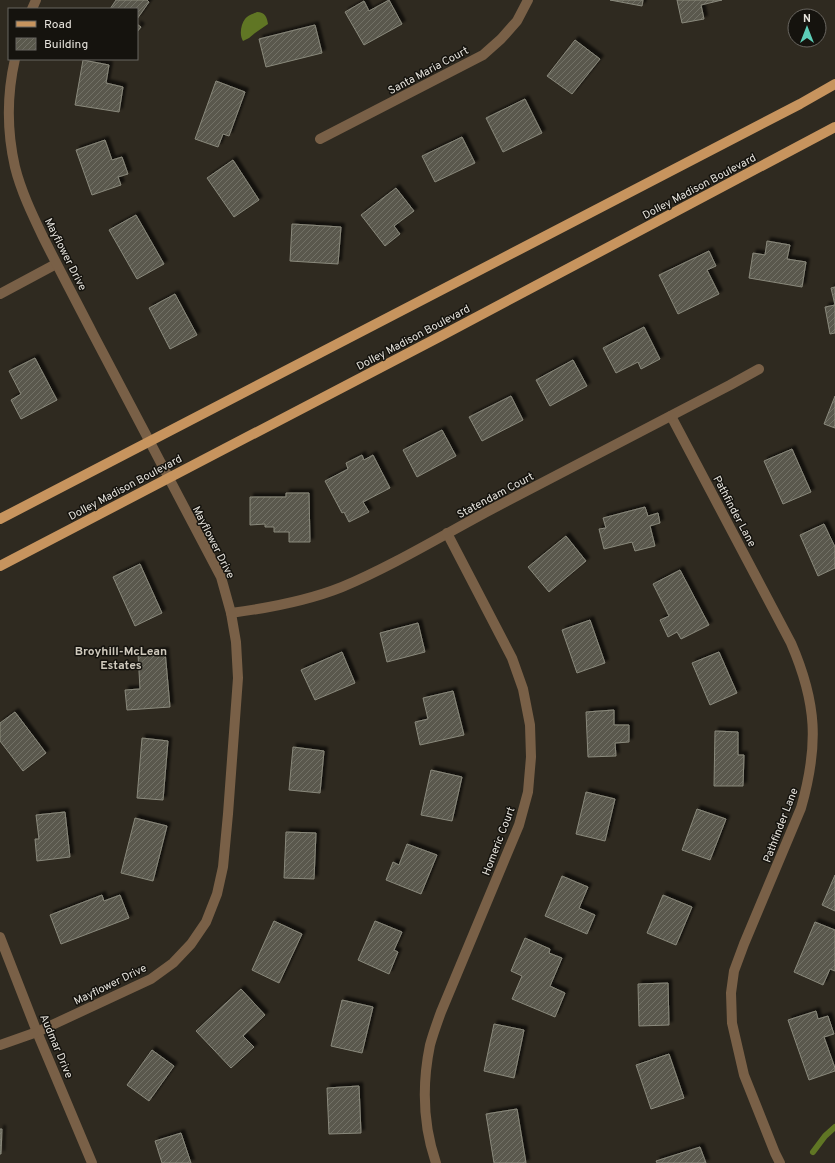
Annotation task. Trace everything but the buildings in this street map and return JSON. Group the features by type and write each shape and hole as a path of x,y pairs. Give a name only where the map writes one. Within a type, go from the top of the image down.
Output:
{"main road":[{"path":"0,519 835,84"},
{"name":"Dolley Madison Boulevard","path":"0,566 441,336 835,127"}],"street":[{"name":"Santa Maria Court","path":"320,139 482,55 501,40 517,21 528,0"},
{"name":"Mayflower Drive","path":"0,1044 38,1032 151,979 174,963 191,944 206,922 218,894 223,867 238,678 236,642 231,613 221,577 56,264 21,188 11,145 8,105 12,70 15,60"},
{"path":"0,294 56,264"},
{"name":"Statendam Court","path":"231,613 261,609 304,600 342,587 398,560 759,369"},
{"name":"Pathfinder Lane","path":"671,416 791,643 808,692 813,741 808,784 801,808 734,971 731,993 732,1023 744,1075 780,1163"},
{"name":"Homeric Court","path":"436,1163 431,1147 425,1114 425,1077 430,1044 441,1012 519,825 528,792 531,757 530,725 523,689 512,658 447,533"},
{"name":"Audmar Drive","path":"0,937 92,1163"}],"shaded area":[{"path":"257,12 265,15 268,24 243,41 241,33 244,21 248,16"}],"waterway":[{"path":"813,1152 825,1136 835,1127"}],"district":[{"name":"Broyhill-McLean Estates","path":"121,658"}]}
